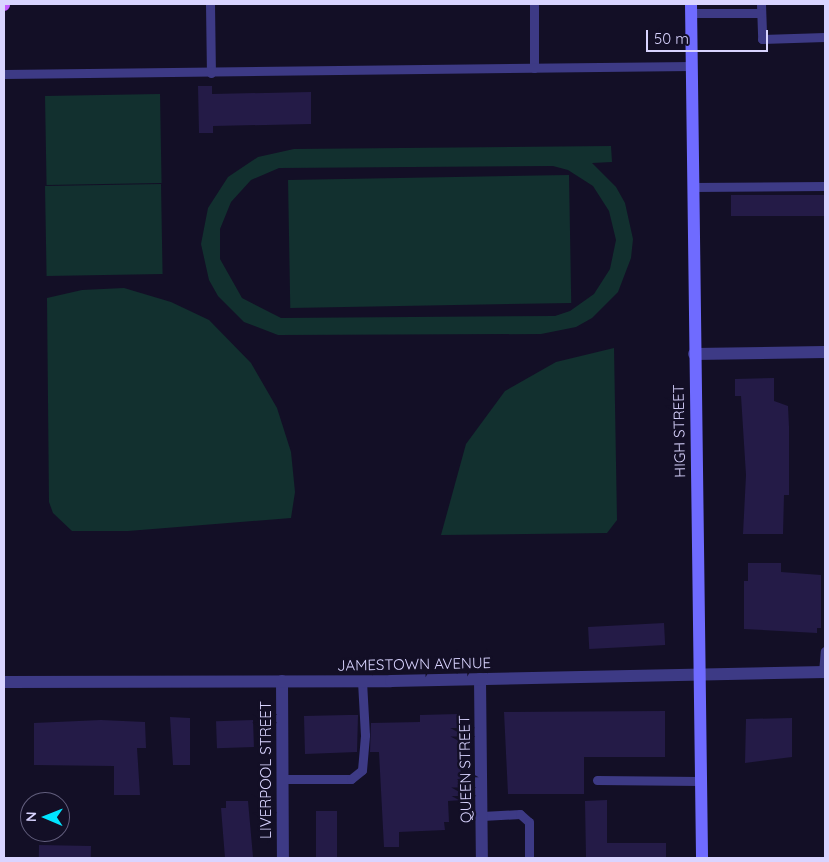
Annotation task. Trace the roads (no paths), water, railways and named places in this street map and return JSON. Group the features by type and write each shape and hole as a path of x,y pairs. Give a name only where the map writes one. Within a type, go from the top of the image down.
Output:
{"main road":[{"name":"HIGH STREET","path":"691,9 697,676 702,858"}],"street":[{"path":"694,354 825,352"},
{"name":"JAMESTOWN AVENUE","path":"4,682 362,681 697,676 824,672"},
{"name":"QUEEN STREET","path":"480,679 482,858"},
{"name":"LIVERPOOL STREET","path":"282,681 283,858"}],"lane":[{"path":"210,4 211,73"},
{"path":"534,4 534,68"},
{"path":"691,9 761,8 762,39 825,37"},
{"path":"4,74 692,66"},
{"path":"693,187 825,186"},
{"path":"824,672 825,651"},
{"path":"282,779 351,779 362,770 365,735 362,681"},
{"path":"597,780 700,781"},
{"path":"482,816 520,814 529,822 529,858"}]}
